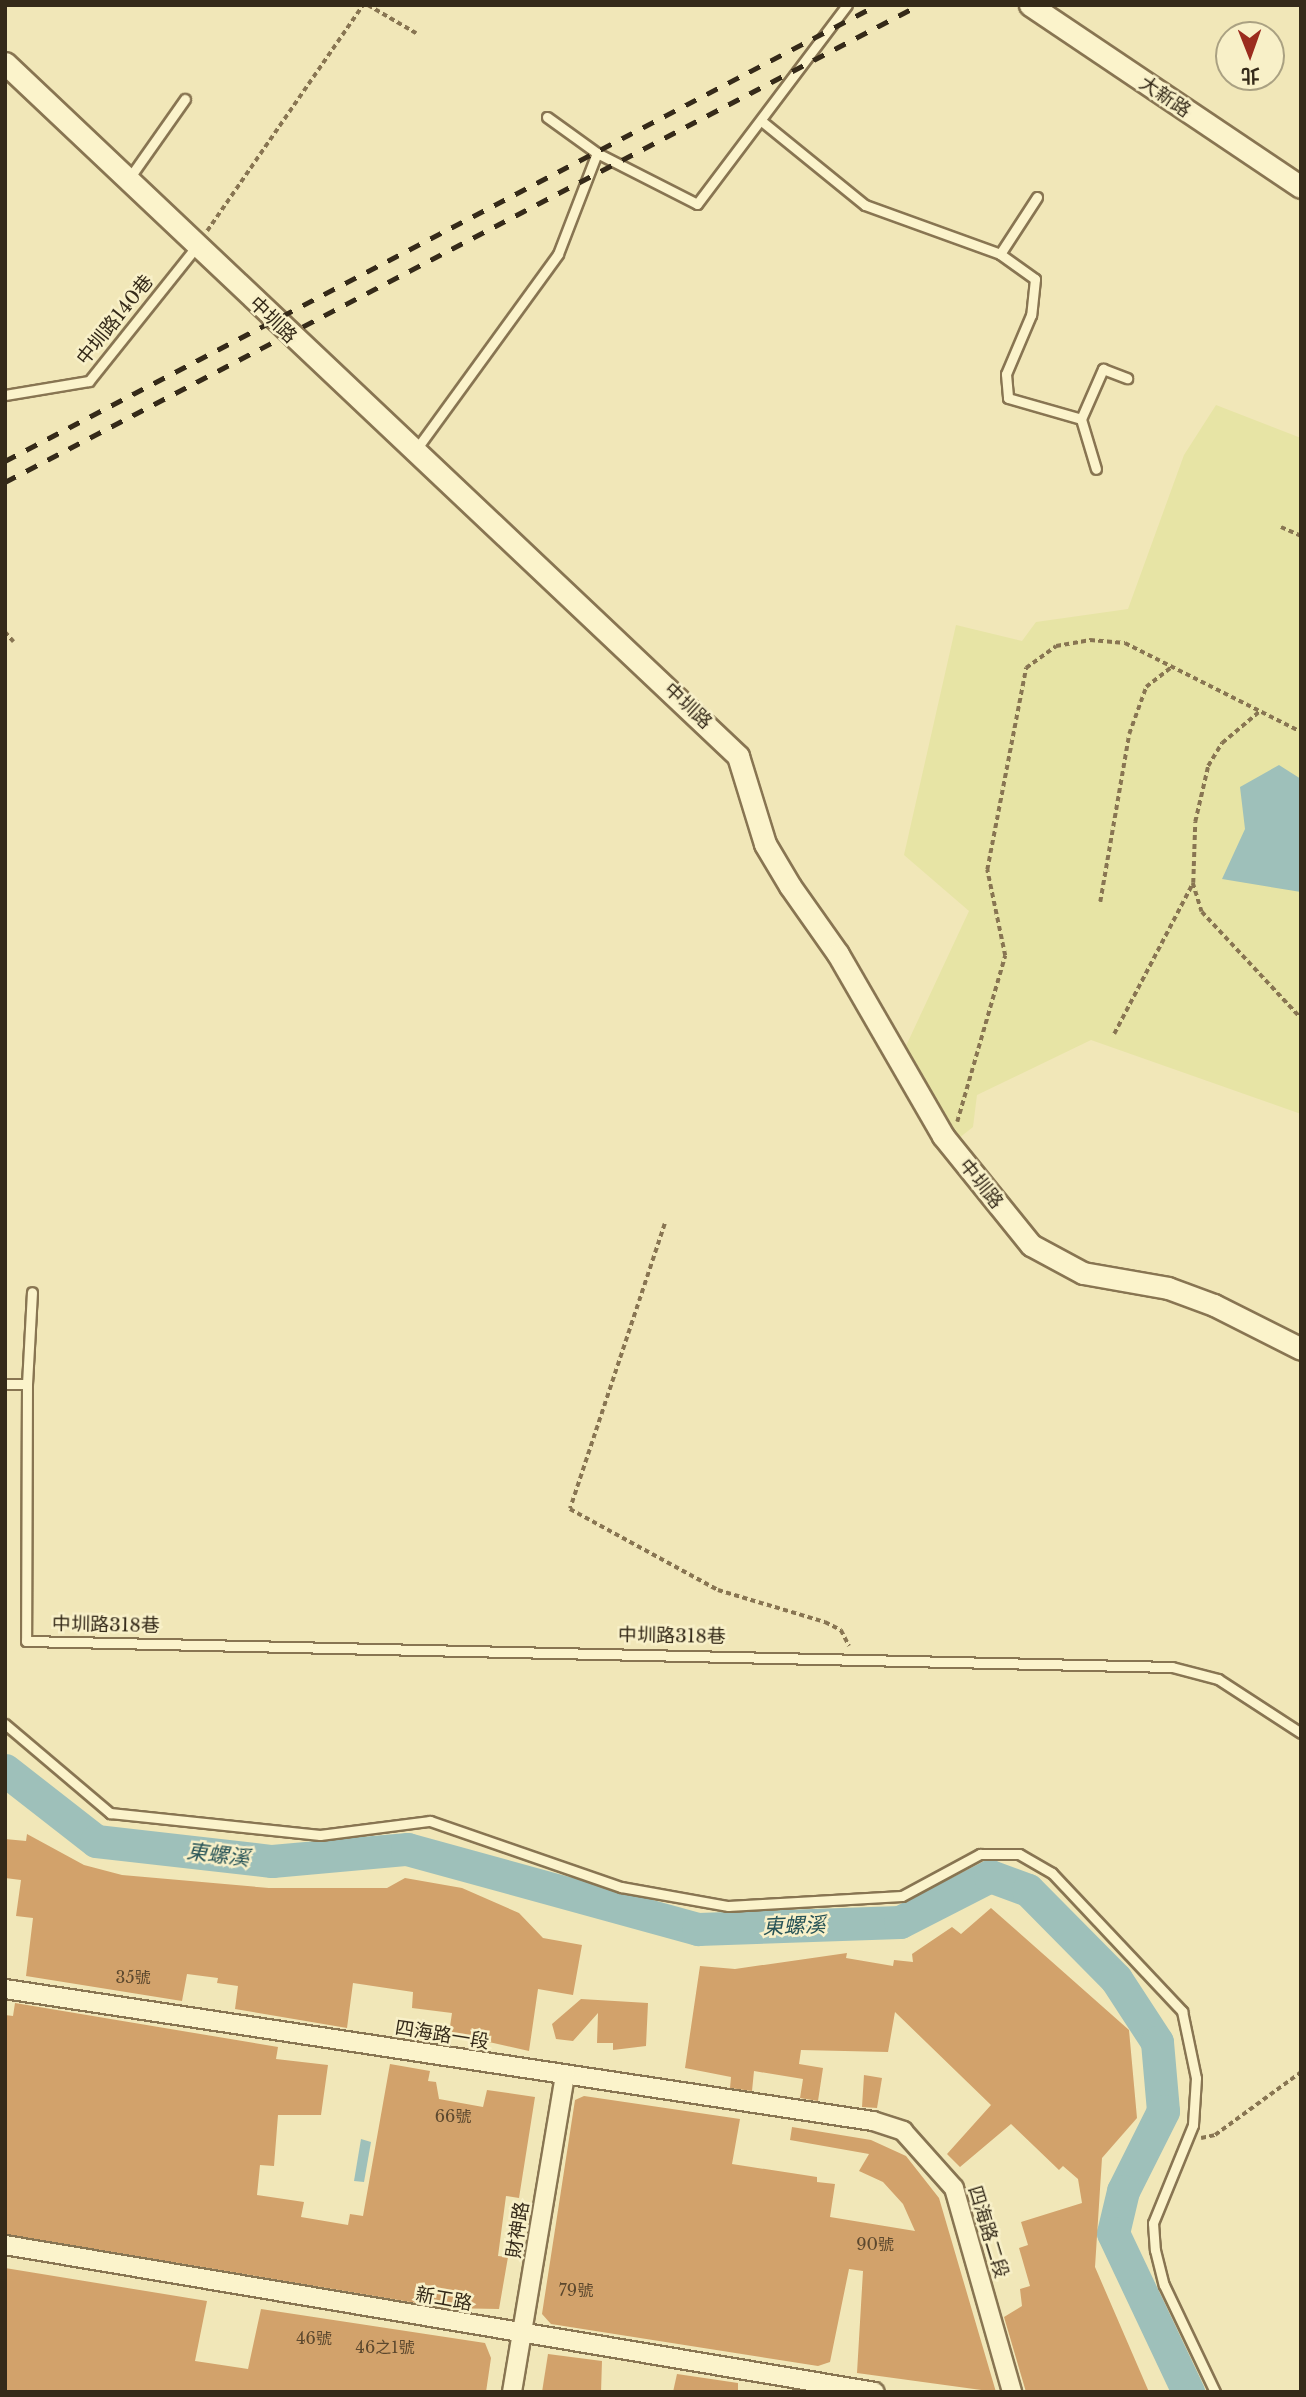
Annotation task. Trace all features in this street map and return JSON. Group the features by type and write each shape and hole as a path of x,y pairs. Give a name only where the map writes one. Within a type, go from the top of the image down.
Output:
{"street":[{"name":"大新路","path":"1030,5 1301,187"},
{"name":"中圳路","path":"5,63 413,454 738,756 765,844 838,954 943,1136 1031,1245 1054,1261 1168,1287 1301,1349"},
{"name":"四海路一段","path":"5,1989 873,2121"},
{"name":"財神路","path":"512,2392 565,2075"},
{"name":"四海路二段","path":"873,2121 903,2131 954,2188 1012,2392"},
{"name":"新工路","path":"5,2245 875,2392"}],"lane":[{"path":"547,117 597,153 697,204 764,123 847,5"},
{"path":"127,181 185,99"},
{"path":"764,123 865,205 1000,254 1035,279 1031,315 1006,374 1008,398 1081,419"},
{"path":"413,454 558,254 597,153"},
{"path":"1000,254 1037,197"},
{"name":"中圳路140巷","path":"5,396 89,381 196,247"},
{"path":"1096,469 1081,419 1103,369 1127,378"},
{"path":"5,1384 27,1384 32,1292"},
{"name":"中圳路318巷","path":"27,1384 26,1641 853,1657 1172,1667 1218,1679 1301,1733"},
{"path":"5,1724 110,1813 320,1835 430,1821 621,1887 728,1906 902,1896 980,1854 1019,1854 1052,1873 1181,2011 1196,2078 1193,2125 1153,2223 1155,2250 1164,2284 1215,2392"}],"path":[{"path":"196,247 366,5 416,33"},
{"path":"1281,527 1301,536"},
{"path":"5,632 14,642"},
{"path":"943,1136 960,1119 1005,956 987,870 1026,668 1056,646 1090,640 1125,643 1301,732"},
{"path":"1100,902 1129,734 1146,687 1172,667"},
{"path":"1260,711 1222,743 1208,766 1195,822 1193,883 1202,912 1301,1018"},
{"path":"1114,1034 1193,883"},
{"path":"665,1224 570,1509 718,1590 841,1630 853,1657"},
{"path":"1185,2142 1215,2135 1301,2071"}],"shaded area":[{"path":"1216,405 1301,438 1301,1114 1091,1040 977,1095 973,1127 959,1138 905,1048 969,911 904,855 956,625 1022,641 1036,622 1128,609 1184,455"}],"water":[{"path":"1279,765 1301,779 1301,892 1222,879 1245,829 1240,787"},
{"path":"361,2139 371,2142 364,2182 354,2181"}],"building":[{"path":"27,1834 84,1865 122,1875 269,1888 387,1888 405,1878 462,1888 519,1913 543,1938 582,1945 573,1995 538,1989 529,2051 449,2033 452,2013 412,2008 413,1992 353,1983 347,2028 235,2009 238,1986 217,1983 218,1978 187,1974 182,2001 26,1976 33,1918 16,1916 21,1880 5,1878 5,1839 26,1841"},
{"path":"991,1908 1129,2030 1137,2118 1102,2158 1095,2267 1149,2392 1026,2392 1004,2317 1022,2306 1020,2289 1030,2286 1019,2248 1028,2245 1021,2222 1082,2203 1078,2179 1063,2166 1059,2170 1011,2124 960,2167 947,2154 991,2105 895,2012 888,2052 801,2050 799,2064 823,2068 818,2101 800,2098 803,2079 754,2071 752,2091 730,2088 731,2077 685,2068 700,1966 735,1969 847,1953 846,1958 893,1966 894,1960 913,1962 912,1954 952,1927 961,1934"},
{"path":"581,1999 648,2003 646,2046 613,2050 613,2043 597,2043 598,2013 573,2041 556,2039 552,2024"},
{"path":"15,2003 278,2047 276,2059 328,2065 321,2115 278,2115 274,2166 260,2165 257,2195 304,2202 301,2217 348,2225 350,2214 363,2216 390,2064 430,2071 428,2081 436,2082 439,2099 483,2107 487,2090 535,2097 519,2198 506,2196 498,2256 508,2257 499,2309 446,2308 5,2234 5,2015 13,2016"},
{"path":"864,2075 882,2078 877,2108 862,2107"},
{"path":"584,2096 740,2119 732,2164 817,2177 817,2182 835,2184 830,2217 915,2231 903,2204 883,2182 859,2171 869,2154 790,2140 792,2127 871,2140 906,2156 939,2198 996,2392 857,2373 863,2271 849,2269 830,2362 818,2366 551,2324 542,2314 575,2100"},
{"path":"5,2268 207,2301 195,2361 248,2369 261,2309 485,2343 491,2358 486,2392 5,2392"},
{"path":"548,2354 602,2361 601,2392 542,2392"},
{"path":"677,2374 738,2383 738,2392 673,2392"}],"waterway":[{"name":"東螺溪","path":"5,1770 96,1841 272,1861 407,1849 698,1929 900,1922 990,1876 1028,1890 1116,1979 1157,2042 1163,2111 1123,2191 1113,2233 1188,2392"}],"railway":[{"path":"5,461 877,5"},
{"path":"5,482 919,5"}]}
